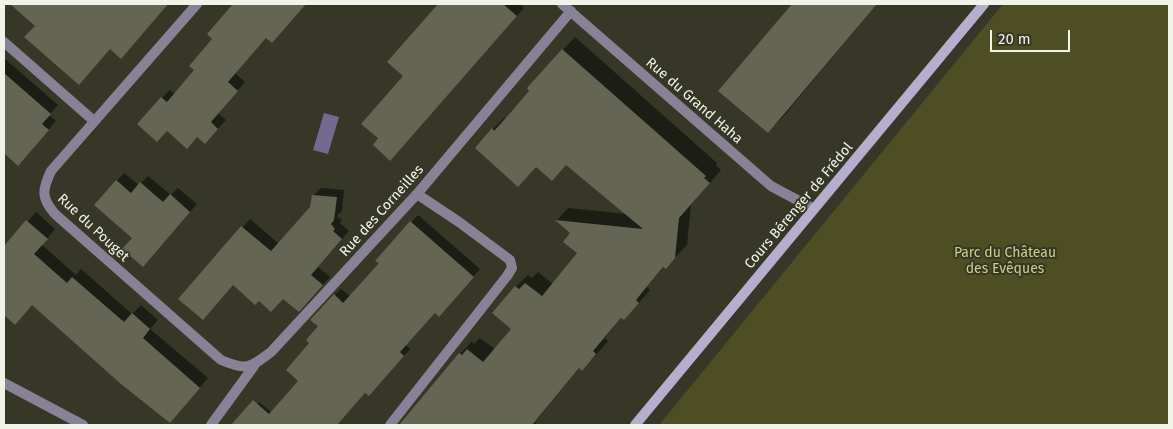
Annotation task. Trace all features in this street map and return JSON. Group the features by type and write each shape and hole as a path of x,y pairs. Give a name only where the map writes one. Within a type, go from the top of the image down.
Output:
{"street":[{"name":"Rue du Pouget","path":"197,4 51,172 44,185 45,202 55,214 221,360 237,366 254,366"},
{"name":"Rue du Grand Haha","path":"562,4 771,186 814,209"},
{"name":"Cours Bérenger de Frédol","path":"635,425 984,4"},
{"name":"Rue des Corneilles","path":"211,425 254,366 271,352 417,194 571,11"},
{"path":"4,42 94,121"},
{"path":"390,425 512,268 510,260 417,194"},
{"path":"4,384 84,425"}],"green space":[{"name":"Parc du Château des Evêques","path":"1003,4 1169,4 1169,425 659,425"}],"shaded area":[{"path":"324,113 339,117 328,154 313,150"}],"building":[{"path":"10,4 168,4 121,59 110,49 79,85 24,37 35,26"},
{"path":"233,4 306,4 272,43 266,38 228,82 238,91 211,122 218,129 205,144 197,137 187,149 167,131 157,142 137,124 161,97 167,102 194,70 189,66 212,39 207,34"},
{"path":"438,4 503,4 517,16 390,161 373,145 378,138 361,124 403,76 387,62"},
{"path":"792,4 877,4 768,133 718,91"},
{"path":"562,49 706,176 704,178 710,183 679,218 675,258 666,269 663,267 636,300 639,303 624,320 621,318 593,351 596,354 582,371 579,368 532,425 399,425 459,353 462,355 467,349 483,362 511,329 492,313 515,286 519,289 525,283 542,296 577,253 563,242 570,233 555,220 643,229 566,165 552,181 536,167 518,187 475,148 492,128 494,131 512,111 529,91 527,88"},
{"path":"4,73 51,114 42,124 49,130 18,166 4,153"},
{"path":"116,180 131,193 140,182 163,202 170,194 190,212 143,267 122,249 132,238 94,205"},
{"path":"312,195 337,197 334,220 331,224 335,229 333,231 342,239 311,275 323,285 299,312 283,299 271,312 259,301 255,305 233,285 203,320 178,299 241,226 271,251 310,207"},
{"path":"26,220 48,239 34,254 67,283 72,277 124,322 132,313 150,329 143,338 200,388 170,423 121,384 32,305 15,325 4,315 4,246"},
{"path":"410,221 474,277 439,317 435,313 400,352 404,356 369,396 365,393 337,425 231,425 253,400 269,414 298,381 286,370 309,343 306,340 318,326 310,320 334,294 343,303 379,263 375,261"}]}
